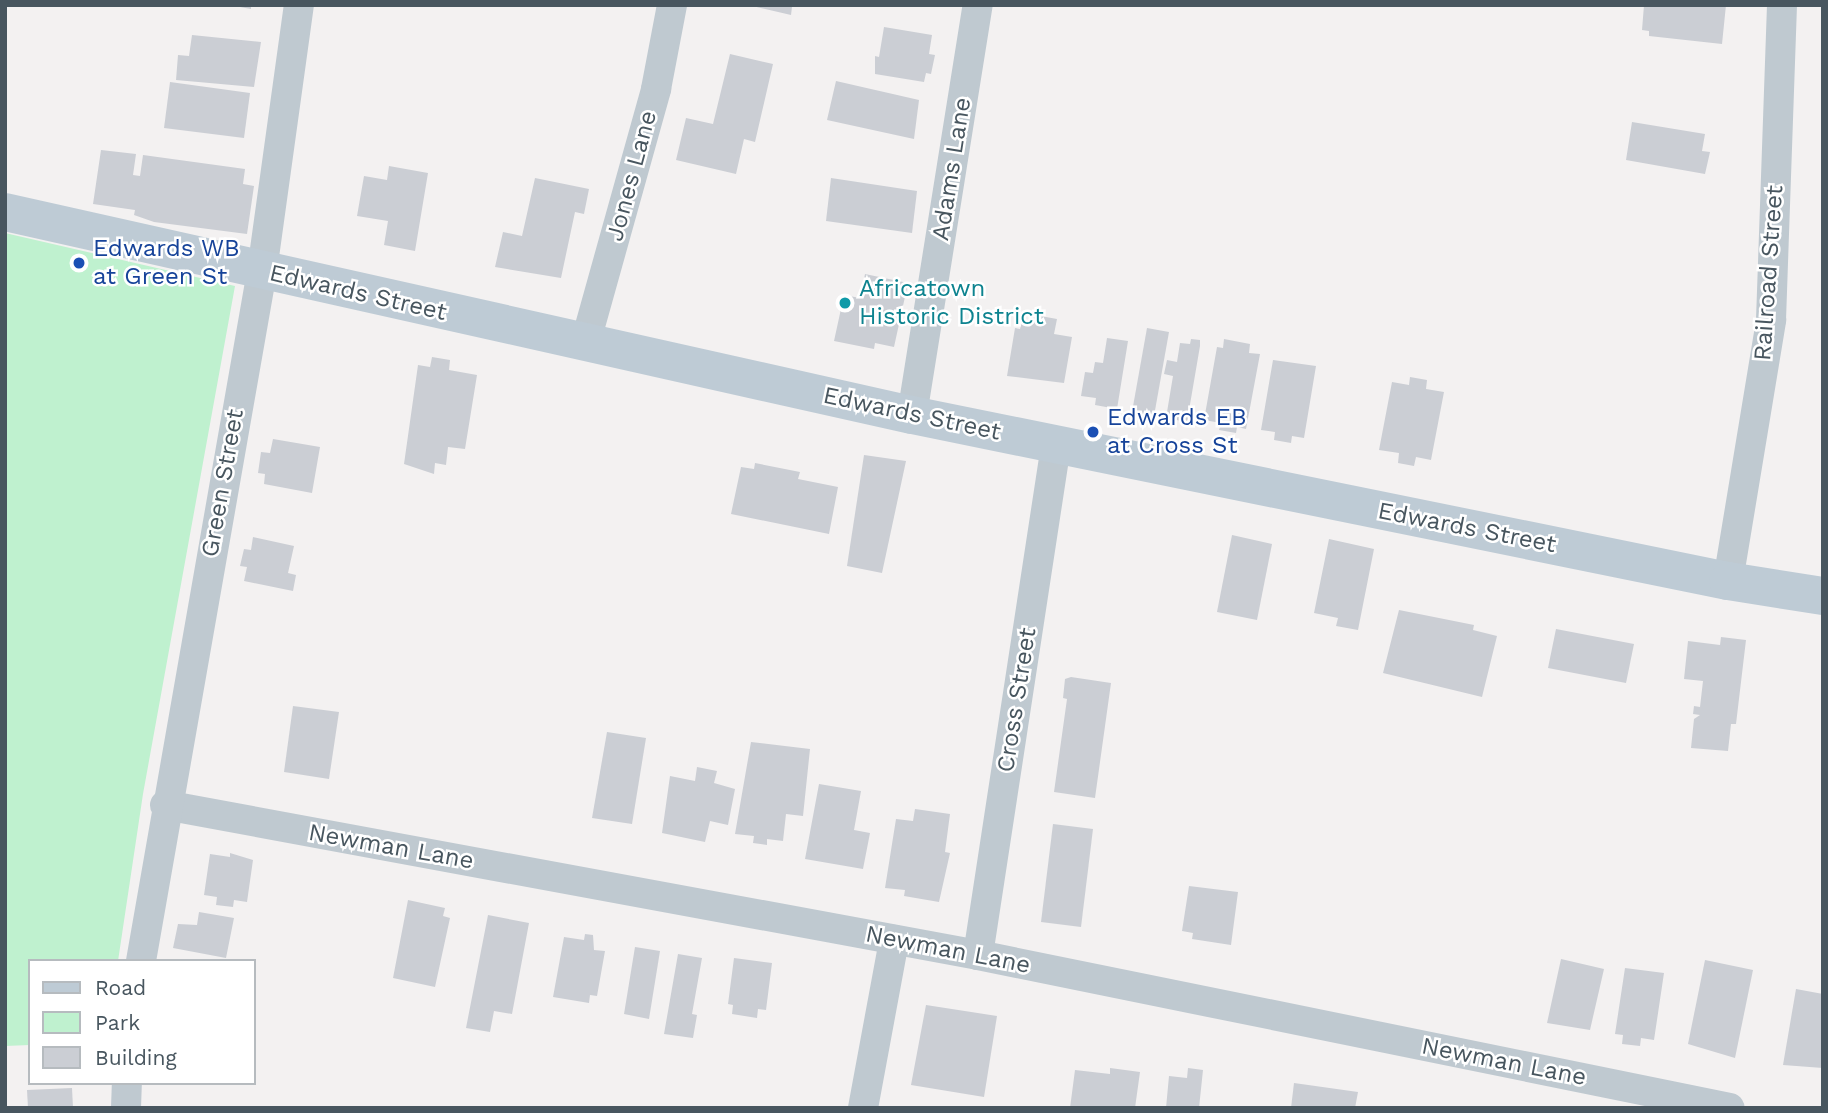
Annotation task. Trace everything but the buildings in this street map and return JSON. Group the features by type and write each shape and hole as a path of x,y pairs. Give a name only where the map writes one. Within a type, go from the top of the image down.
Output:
{"street":[{"name":"Green Street","path":"141,959 165,805 262,271 299,5"},
{"name":"Jones Lane","path":"585,344 656,89 672,5"},
{"name":"Adams Lane","path":"912,415 978,5"},
{"name":"Railroad Street","path":"1728,581 1772,320 1782,5"},
{"name":"Edwards Street","path":"5,212 585,344 912,415 1728,581 1823,596"},
{"name":"Cross Street","path":"978,955 1056,444"},
{"name":"Newman Lane","path":"165,805 978,955 1730,1108"},
{"path":"863,1108 894,940"},
{"path":"126,1108 127,1085"}],"green space":[{"path":"5,233 235,286 143,794 118,959 28,959 28,1045 5,1046"}],"place":[{"name":"Edwards WB at Green St","path":"79,263"},
{"name":"Africatown Historic District","path":"845,303"},
{"name":"Edwards EB at Cross St","path":"1093,432"}]}
